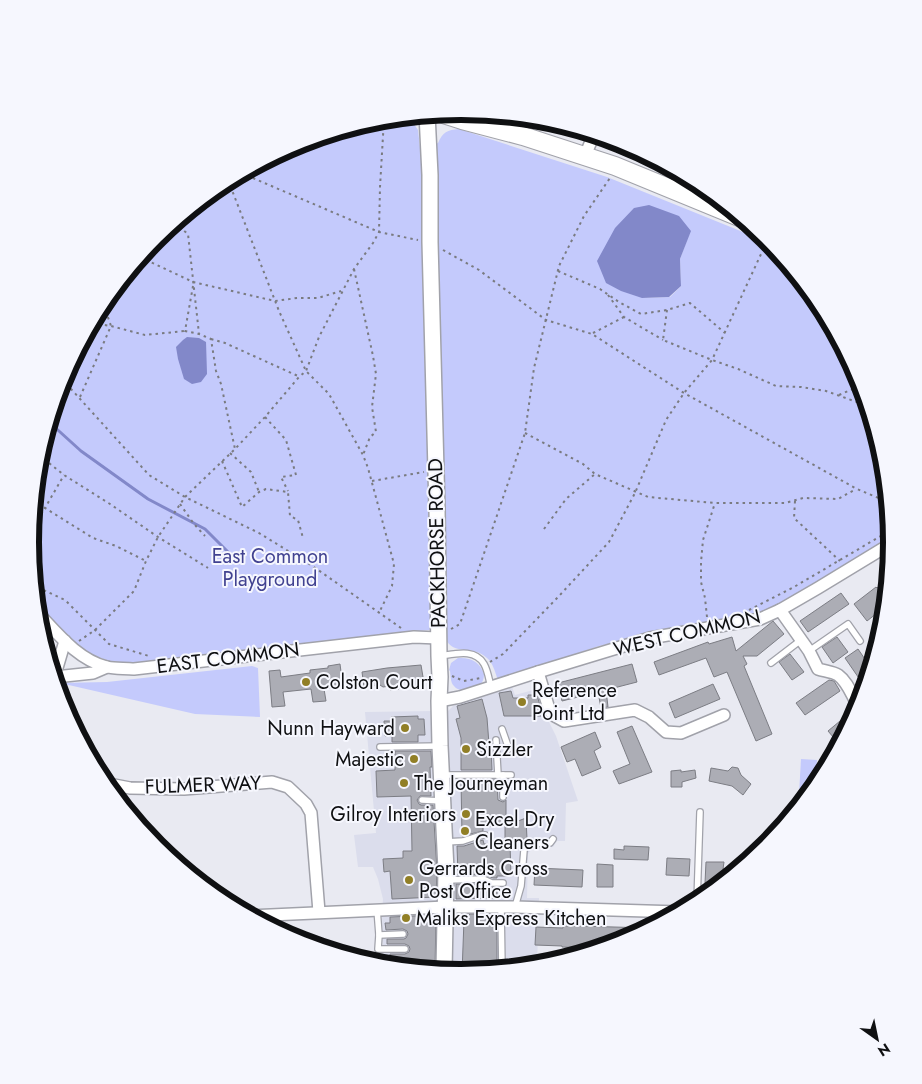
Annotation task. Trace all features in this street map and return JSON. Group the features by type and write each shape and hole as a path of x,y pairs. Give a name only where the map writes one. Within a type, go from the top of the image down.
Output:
{"main road":[{"path":"462,120 523,136 615,166 731,218"},
{"name":"PACKHORSE ROAD","path":"428,121 440,746 446,880 444,963"}],"street":[{"path":"585,156 591,140"},
{"name":"WEST COMMON","path":"439,701 460,697 490,682 538,672 650,638 760,619 818,588 883,548"},
{"path":"780,610 809,651 818,669 837,674 845,681 853,699"},
{"name":"EAST COMMON","path":"47,622 86,658 107,667 134,669 414,637 438,638"},
{"path":"58,668 68,643"},
{"path":"61,677 94,673 107,667"},
{"path":"538,672 551,719 564,721 635,710 649,717 666,732 681,733 724,715"},
{"name":"FULMER WAY","path":"116,785 130,788 184,789 272,782 288,787 306,804 311,813 318,912"},
{"path":"263,915 446,907 665,912"}],"lane":[{"path":"809,651 848,624 860,641"},
{"path":"771,663 801,640"},
{"path":"439,656 472,654 479,658 484,665 490,682"},
{"path":"502,729 509,750"},
{"path":"496,740 503,797"},
{"path":"380,747 440,746"},
{"path":"442,775 511,775"},
{"path":"422,800 443,801"},
{"path":"697,892 700,812"},
{"path":"445,842 463,841 485,835"},
{"path":"515,907 521,886 524,850 531,844 550,844 553,839"},
{"path":"446,880 483,880 492,883 503,883"},
{"path":"501,907 502,962"},
{"path":"377,909 378,949 405,949"},
{"path":"379,935 403,934"}],"path":[{"path":"68,643 95,630 134,591 158,537 185,497 235,449 306,370 319,337 354,270 379,232 384,127"},
{"path":"438,638 460,624 525,433 534,368 558,271 584,216 611,176 615,166"},
{"path":"249,177 379,232 430,242 479,270 546,320 592,334 684,393 857,489 881,499"},
{"path":"231,188 275,301 306,370 329,394 363,455 368,468 394,564 392,586 379,613"},
{"path":"180,228 188,234 199,334"},
{"path":"484,665 503,654 560,596 609,542 635,493 666,420 684,393 712,360 764,248"},
{"path":"147,260 193,282 275,301 318,298 343,291"},
{"path":"354,270 376,374 372,407 376,432 370,437 363,455"},
{"path":"558,271 600,289 618,302 641,314 667,310 690,303 725,333"},
{"path":"184,331 193,282"},
{"path":"606,293 624,317 663,340 776,386 826,391 860,403"},
{"path":"663,340 667,310"},
{"path":"80,398 111,326 106,313"},
{"path":"592,334 624,317"},
{"path":"99,324 145,335 184,331 199,334 225,343 299,377"},
{"path":"211,339 216,371 221,384 235,449"},
{"path":"69,386 149,475 185,497 267,538 312,564 414,637"},
{"path":"839,396 854,389"},
{"path":"265,417 286,440 296,475 282,478 288,492 290,516 298,520 303,538"},
{"path":"525,433 583,464 595,474 648,498 715,503 785,504 802,498 838,499 857,489"},
{"path":"230,453 251,472 259,492"},
{"path":"47,461 64,476 208,568"},
{"path":"222,461 242,507 259,492 266,489 288,492"},
{"path":"372,481 436,470"},
{"path":"544,529 566,499 595,474"},
{"path":"40,516 64,476"},
{"path":"795,500 794,518 840,560"},
{"path":"709,620 707,620 701,582 701,562 703,540 715,503"},
{"path":"41,504 93,538 116,546 146,561"},
{"path":"180,504 205,536"},
{"path":"745,612 794,587 883,535"},
{"path":"41,589 65,600 109,644 148,656"},
{"path":"449,674 464,681 490,682"}],"shaded area":[{"path":"649,205 679,216 691,231 680,259 681,286 669,297 642,298 621,291 606,283 597,261 615,228 634,208"},
{"path":"187,337 199,338 206,342 207,374 201,382 192,384 184,379 176,347"},
{"path":"512,687 515,695 537,689 544,718 549,722 556,736 578,801 566,803 565,841 557,841 553,847 535,848 528,854 527,898 539,898 537,957 516,961 461,964 406,961 381,956 383,947 383,899 373,867 358,867 354,835 376,833 365,712 434,711 439,720 453,706"}],"green space":[{"name":"East Common Playground","path":"413,123 418,130 422,165 429,458 428,515 432,628 429,630 133,664 109,661 88,653 71,641 45,614 42,597 39,542 42,487 53,433 61,406 82,355 110,307 162,243 204,207 250,176 274,163 325,142 352,134"},
{"path":"459,129 607,177 751,235 760,243 812,307 840,355 851,380 861,406 875,460 880,487 883,545 808,592 762,613 650,634 599,646 498,680 491,662 482,654 459,649 449,644 445,638 434,144 438,143 448,131","holes":["690,232 680,259 681,286 670,297 642,298"]},
{"path":"458,658 471,659 480,666 484,674 480,685 467,690 454,686 449,670 451,663"},
{"path":"252,666 258,668 260,717 195,714 63,683 107,682"},
{"path":"801,759 817,760 817,770 799,794"}],"building":[{"path":"881,585 877,613 867,621 854,604"},
{"path":"841,593 849,604 808,632 800,621"},
{"path":"773,621 784,634 757,656 743,656 747,664 744,666 772,734 756,741 727,672 714,677 706,658 659,675 654,662 708,642 709,644 732,637 736,651"},
{"path":"837,637 848,652 833,663 822,647"},
{"path":"858,649 866,661 860,680 845,658"},
{"path":"790,654 804,672 792,680 779,662"},
{"name":"Colston Court","path":"340,664 343,687 324,689 326,701 313,702 311,689 283,692 285,706 272,707 269,671 280,670 281,677 310,673 310,670 328,668 328,666"},
{"path":"632,664 637,682 606,690 608,707 601,708 598,692 562,701 558,683"},
{"path":"421,665 424,683 420,686 417,687 411,681 398,683 399,689 390,690 390,686 383,687 380,685 364,687 362,672"},
{"path":"829,680 834,681 840,691 805,715 796,703"},
{"path":"713,684 720,699 675,718 669,703"},
{"name":"Reference Point Ltd","path":"511,691 513,698 528,698 528,695 537,695 543,716 504,716 499,693"},
{"path":"482,699 487,718 489,744 491,744 492,770 461,770 461,738 456,719 460,718 457,706"},
{"name":"Nunn Hayward","path":"418,716 418,719 424,719 425,735 418,735 418,742 392,742 392,736 385,736 384,721 391,721 391,717"},
{"path":"846,716 835,739 828,731"},
{"path":"632,726 652,772 619,784 613,771 630,764 617,732"},
{"path":"595,732 601,747 594,751 601,768 582,776 575,759 567,762 561,747"},
{"path":"395,751 431,751 431,796 420,796 417,800 421,805 433,805 437,870 436,897 392,899 390,871 384,872 383,859 403,858 403,851 412,851 411,796 377,797 376,771 395,770"},
{"path":"732,767 738,768 741,775 751,784 743,795 732,786 709,781 711,768 728,771"},
{"path":"681,770 681,772 695,770 696,778 682,782 682,787 671,787 671,771"},
{"path":"461,780 497,780 498,800 503,802 506,800 506,821 491,826 483,826 483,831 462,836"},
{"path":"526,818 527,839 505,841 505,826"},
{"path":"483,840 484,844 510,844 511,876 497,876 497,878 493,878 483,874 458,875 457,846 464,846"},
{"path":"624,846 649,847 648,860 614,859 614,849 624,850"},
{"path":"667,858 690,859 689,876 666,875"},
{"path":"706,862 724,862 723,869 727,869 710,883 705,883"},
{"path":"597,864 613,865 613,887 597,887"},
{"path":"535,868 583,870 582,887 534,885"},
{"path":"456,884 482,884 497,888 497,898 456,899"},
{"path":"470,914 487,914 497,921 497,962 462,964 464,920"},
{"path":"436,915 435,963 390,958 390,954 405,954 410,949 405,944 387,944 387,939 404,939 408,934 403,929 386,930 385,923 390,923 390,917"},
{"path":"563,926 633,928 578,948 535,945 536,927 563,928"}],"waterway":[{"path":"55,427 81,451 148,499 205,529 230,554"}],"place":[{"name":"Colston Court","path":"306,682"},
{"name":"Reference Point Ltd","path":"522,702"},
{"name":"Nunn Hayward","path":"405,728"},
{"name":"Sizzler","path":"466,749"},
{"name":"Majestic","path":"414,759"},
{"name":"The Journeyman","path":"404,783"},
{"name":"Gilroy Interiors","path":"466,814"},
{"name":"Excel Dry Cleaners","path":"465,831"},
{"name":"Gerrards Cross Post Office","path":"409,880"},
{"name":"Maliks Express Kitchen","path":"406,918"}]}
